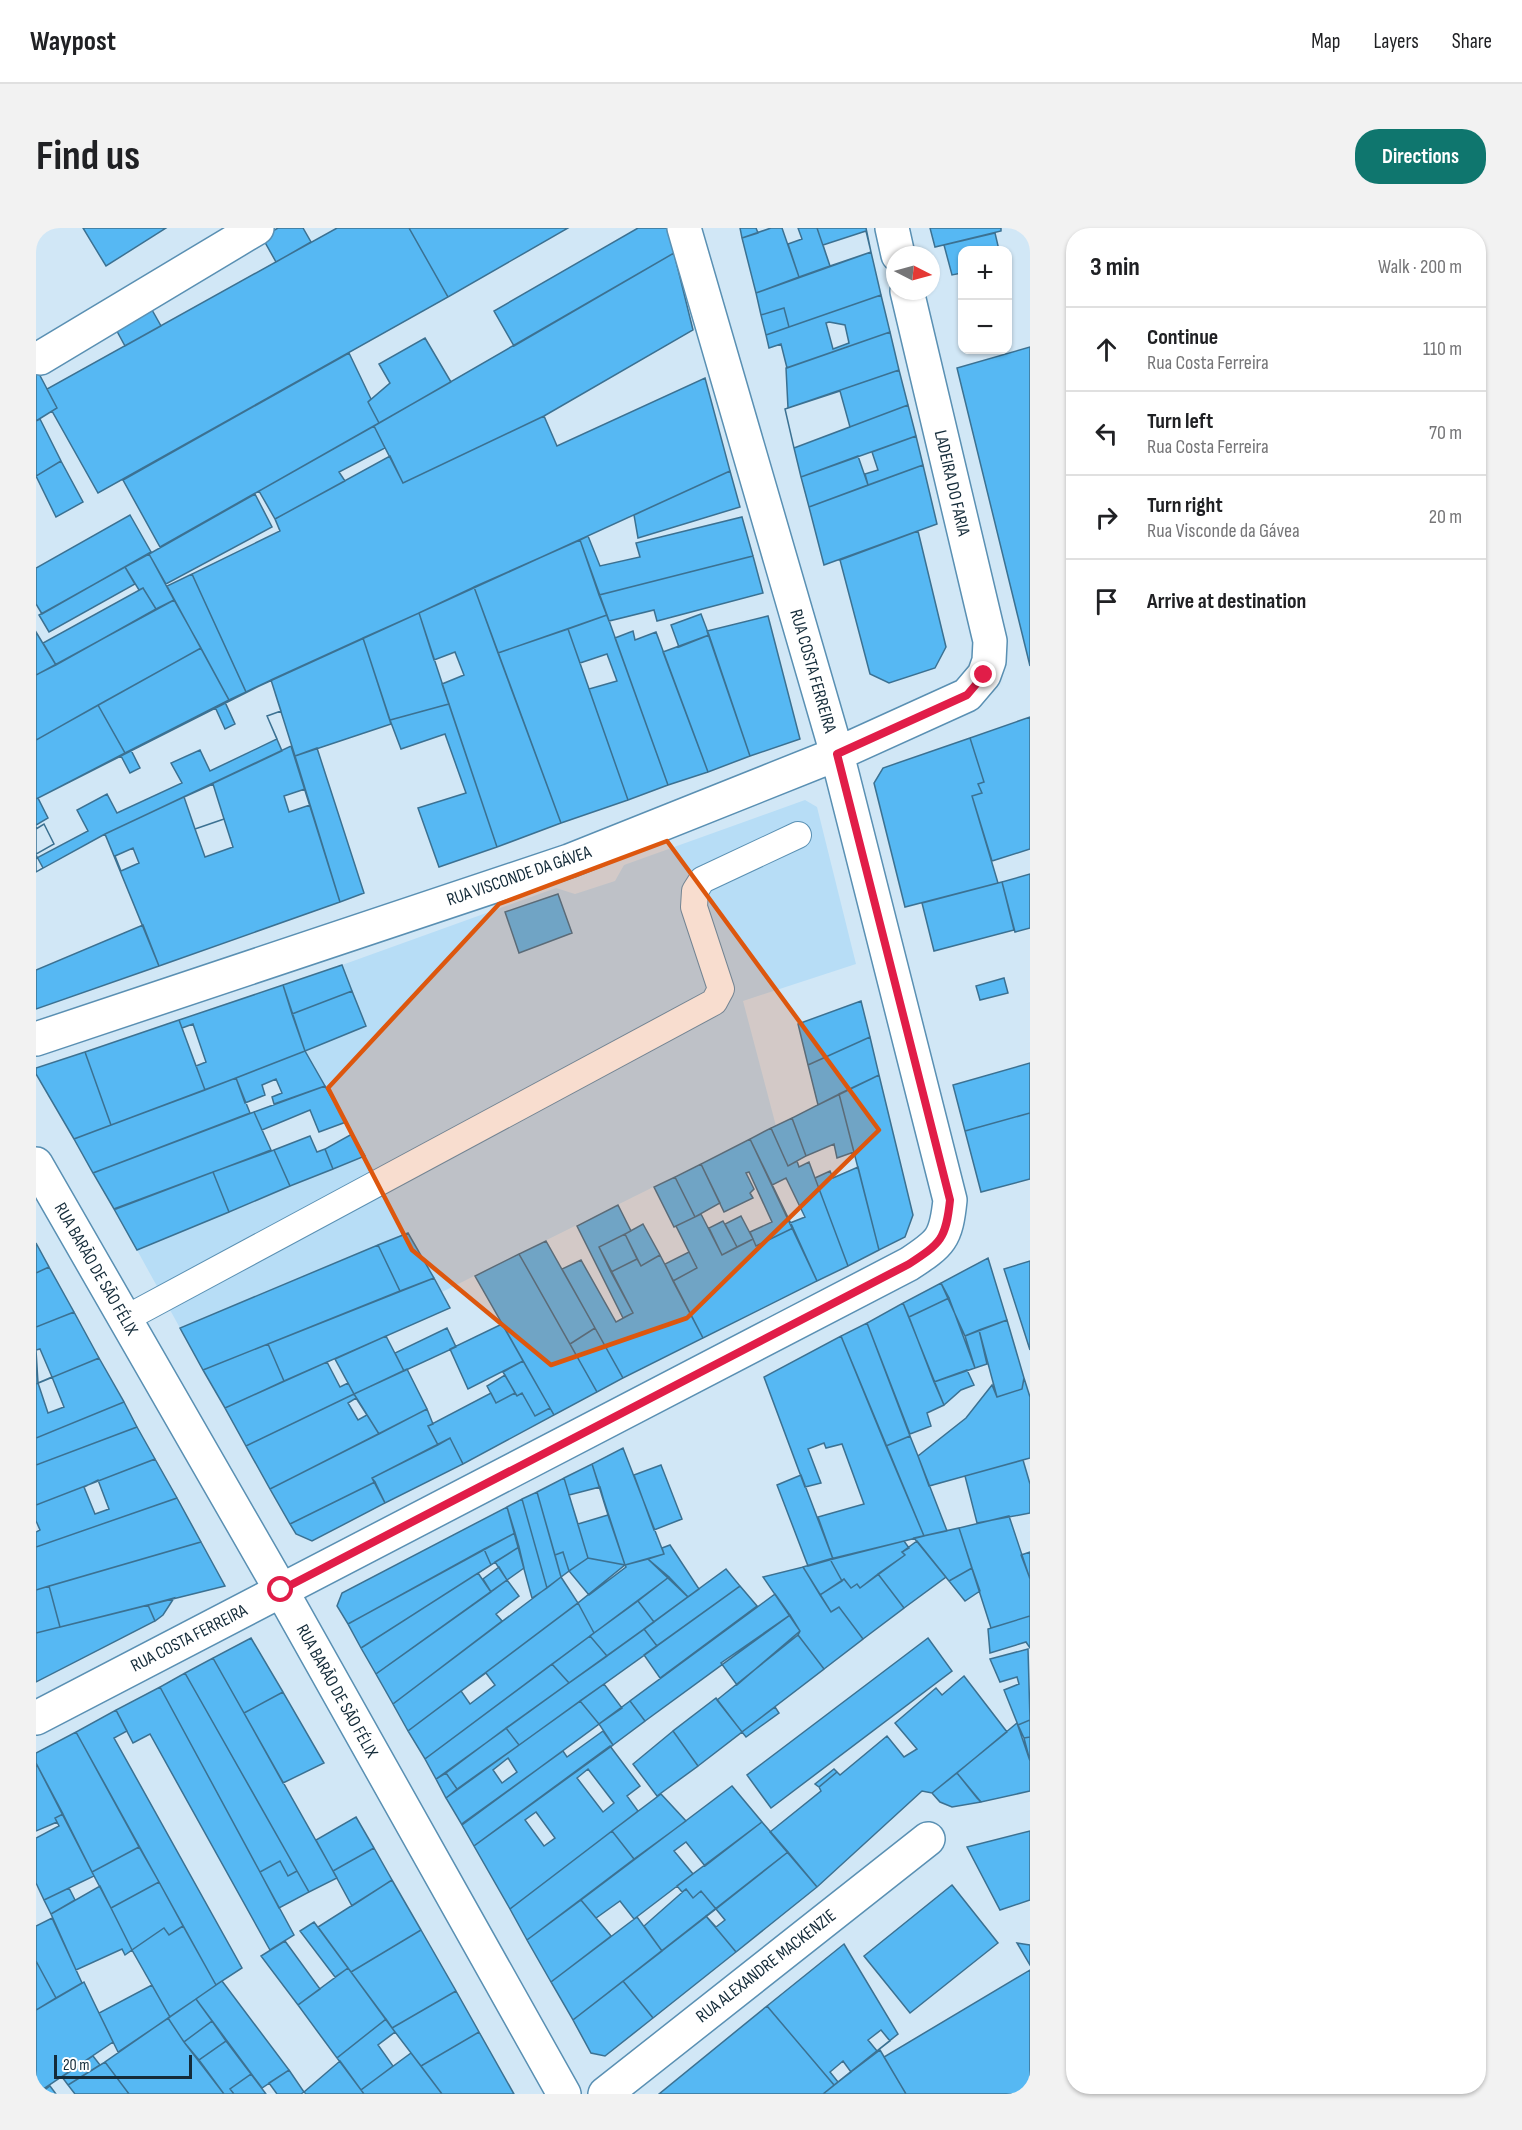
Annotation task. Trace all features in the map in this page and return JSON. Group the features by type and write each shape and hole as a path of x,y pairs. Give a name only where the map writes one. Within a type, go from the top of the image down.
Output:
{"street":[{"path":"40,358 257,228"},
{"name":"RUA COSTA FERREIRA","path":"36,1718 909,1264 937,1245 948,1226 950,1200 837,754 684,228"},
{"path":"892,228 896,246"},
{"name":"LADEIRA DO FARIA","path":"909,300 990,641 989,661 984,675"},
{"name":"RUA VISCONDE DA GÁVEA","path":"36,1039 569,861 837,754 967,695 984,675"},
{"name":"RUA BARÃO DE SÃO FÉLIX","path":"36,1164 281,1590 564,2094"},
{"name":"RUA ALEXANDRE MACKENZIE","path":"605,2094 928,1839"}],"lane":[{"path":"125,1319 714,1002 721,990 694,907 695,891 702,880 798,835"}],"highlighted area":[{"path":"667,841 879,1130 687,1318 551,1365 412,1250 328,1088 499,904"}],"shaded area":[{"path":"805,800 817,807 856,964 743,1001 776,1126 442,1292 408,1233 180,1328 137,1250 364,1156 305,1051 366,1026 342,965 556,888 575,894 615,881 624,865"}],"building":[{"path":"83,228 166,228 106,266"},
{"path":"278,228 303,228 311,242 276,262 262,237"},
{"path":"337,228 409,228 448,297 98,493 52,411 57,408 47,389"},
{"path":"409,228 568,228 448,297"},
{"path":"638,228 668,228 674,253 514,346 494,311"},
{"path":"740,228 756,228 758,233 742,238"},
{"path":"771,228 782,228 799,277 756,293 742,238"},
{"path":"798,228 817,228 830,266 799,277 788,244 802,239"},
{"path":"817,228 866,228 871,252 830,266"},
{"path":"930,228 1001,228 1001,231 935,246"},
{"path":"866,231 871,252 830,266 823,245"},
{"path":"995,233 998,246 958,246 958,274 952,275 944,245"},
{"path":"871,252 881,295 789,327 784,308 761,315 756,293"},
{"path":"674,253 693,330 544,416 403,483 374,426"},
{"path":"881,295 890,332 787,368 781,344 769,348 766,335"},
{"path":"147,301 161,326 125,346 112,322"},
{"path":"784,308 789,327 766,335 761,315"},
{"path":"826,323 845,325 849,343 833,349"},
{"path":"890,332 899,370 788,408 786,368"},
{"path":"425,338 451,382 379,423 368,402 390,383 379,364"},
{"path":"1030,347 1030,666 957,368"},
{"path":"349,353 371,399 368,402 379,423 160,547 123,480"},
{"path":"36,368 57,408 36,421"},
{"path":"899,370 908,405 794,448 785,409"},
{"path":"705,378 730,471 246,692 192,574 280,531 275,519 390,456 403,483 544,416 557,446"},
{"path":"840,391 850,427 794,448 785,409"},
{"path":"908,405 916,436 801,477 794,448"},
{"path":"40,419 61,461 36,476 36,421"},
{"path":"374,426 385,448 339,472 345,481 275,519 259,491"},
{"path":"916,436 923,465 868,485 865,474 878,470 872,452"},
{"path":"858,456 868,485 809,507 801,477"},
{"path":"61,461 83,502 56,517 36,476"},
{"path":"923,465 937,524 824,565 809,507"},
{"path":"730,471 740,507 638,538 634,515"},
{"path":"255,494 272,527 166,584 149,554"},
{"path":"130,515 151,552 42,614 36,604 36,568"},
{"path":"742,517 753,556 599,595 580,540 588,536 600,566 640,557 636,543"},
{"path":"918,531 946,647 935,668 889,683 870,674 840,560"},
{"path":"580,540 607,615 498,653 474,587"},
{"path":"149,554 174,600 156,609 143,588 139,590 125,567"},
{"path":"753,556 763,593 657,621 654,610 609,621 599,595"},
{"path":"125,567 135,584 49,632 39,615"},
{"path":"192,574 246,692 229,700 167,586"},
{"path":"474,587 561,823 497,847 442,684 464,675 455,652 434,660 419,613"},
{"path":"143,588 156,609 56,665 43,643"},
{"path":"174,600 201,648 36,740 36,675"},
{"path":"419,613 449,704 390,720 363,638"},
{"path":"701,614 709,635 679,647 671,625"},
{"path":"607,615 668,785 628,800 589,689 617,681 607,654 580,663 568,629"},
{"path":"768,616 800,739 750,756 707,631"},
{"path":"568,629 628,800 561,823 498,653"},
{"path":"633,631 635,640 656,632 708,772 668,785 615,638"},
{"path":"36,632 56,665 36,675"},
{"path":"709,635 750,756 708,772 663,652"},
{"path":"363,638 391,724 295,756 271,680"},
{"path":"201,648 229,700 125,753 98,705"},
{"path":"271,680 281,711 267,716 282,751 105,834 36,872 36,799"},
{"path":"271,680 281,711 267,716 277,739 210,771 200,750 171,763 182,783 117,813 107,794 77,810 88,831 37,858 36,854 54,844 44,824 36,829 36,825 48,818 38,798 121,756 130,773 140,768 131,750 215,707 225,729 235,724 225,702"},
{"path":"449,704 497,847 439,867 418,808 466,793 445,734 401,749 390,720"},
{"path":"98,705 125,753 36,799 36,740"},
{"path":"1030,717 1030,849 992,861 972,796 982,793 978,784 984,782 970,738"},
{"path":"970,738 984,782 978,784 982,793 972,796 998,883 905,907 874,783 883,768"},
{"path":"291,746 340,902 159,966 105,834","holes":["224,819 233,847 205,857 195,829"]},
{"path":"317,748 364,893 340,902 295,756"},
{"path":"213,784 224,819 195,829 184,797"},
{"path":"305,789 310,805 289,812 284,796"},
{"path":"44,824 54,844 36,854 36,829"},
{"path":"133,848 139,863 121,871 115,856"},
{"path":"36,855 43,868 36,872"},
{"path":"1030,874 1030,928 1015,932 1002,882"},
{"path":"1002,882 1014,930 934,951 922,903"},
{"path":"558,894 572,933 519,953 505,912"},
{"path":"143,925 159,966 36,1009 36,970"},
{"path":"342,965 352,991 292,1014 283,985"},
{"path":"1004,978 1008,993 980,1000 976,986"},
{"path":"283,985 305,1051 205,1090 179,1020"},
{"path":"352,991 366,1026 305,1051 292,1014"},
{"path":"861,1001 870,1037 808,1065 798,1024"},
{"path":"179,1020 205,1090 111,1125 85,1052"},
{"path":"193,1024 206,1062 196,1066 182,1028"},
{"path":"870,1037 879,1075 818,1105 808,1065"},
{"path":"305,1051 325,1086 274,1104 272,1097 282,1093 276,1079 262,1085 265,1095 245,1103 236,1078"},
{"path":"85,1052 111,1125 74,1139 36,1074 36,1068"},
{"path":"1030,1063 1030,1113 965,1131 953,1085"},
{"path":"879,1075 913,1215 905,1237 879,1250 839,1094"},
{"path":"236,1078 250,1113 93,1173 74,1139"},
{"path":"325,1086 346,1122 319,1132 310,1110 262,1130 254,1112"},
{"path":"839,1094 854,1152 837,1158 834,1144 806,1156 792,1118"},
{"path":"254,1112 271,1150 116,1209 93,1173"},
{"path":"1030,1113 1030,1179 981,1192 965,1131"},
{"path":"792,1118 806,1156 788,1166 771,1128"},
{"path":"771,1128 788,1166 797,1161 799,1167 809,1162 848,1266 817,1281 750,1139"},
{"path":"352,1134 365,1156 333,1169 325,1149"},
{"path":"310,1136 317,1152 325,1149 333,1169 290,1186 274,1150"},
{"path":"750,1139 793,1228 756,1246 750,1232 772,1222 749,1172 746,1173 754,1189 750,1193 753,1198 724,1212 701,1164"},
{"path":"274,1150 290,1186 229,1212 213,1172"},
{"path":"701,1164 720,1203 695,1217 675,1177"},
{"path":"858,1167 879,1250 848,1266 815,1178 830,1171 833,1178"},
{"path":"213,1172 229,1212 137,1250 114,1209"},
{"path":"675,1177 695,1217 674,1227 654,1187"},
{"path":"786,1178 805,1217 790,1223 772,1185"},
{"path":"618,1205 631,1231 599,1247 633,1313 623,1318 577,1226"},
{"path":"701,1214 722,1255 753,1239 756,1246 793,1228 817,1281 703,1338 673,1281 697,1268 676,1226"},
{"path":"741,1216 753,1239 737,1247 725,1224"},
{"path":"723,1221 737,1247 722,1255 709,1228"},
{"path":"643,1224 660,1255 641,1266 625,1234"},
{"path":"408,1233 434,1278 400,1291 378,1245"},
{"path":"625,1234 637,1259 611,1272 599,1247"},
{"path":"546,1241 595,1328 570,1344 519,1254"},
{"path":"36,1243 49,1267 36,1273"},
{"path":"378,1245 400,1291 203,1370 180,1328"},
{"path":"689,1252 697,1268 673,1281 665,1264"},
{"path":"519,1254 597,1392 554,1415 475,1276"},
{"path":"660,1255 703,1338 623,1378 562,1269 581,1260 616,1322 633,1313 611,1272 637,1259 641,1266"},
{"path":"988,1258 1007,1320 965,1336 941,1283"},
{"path":"1030,1261 1030,1350 1004,1269"},
{"path":"49,1267 74,1312 36,1327 36,1273"},
{"path":"434,1278 450,1308 284,1381 268,1344"},
{"path":"941,1283 949,1298 909,1317 903,1303"},
{"path":"949,1298 975,1368 934,1382 909,1317"},
{"path":"903,1303 944,1405 927,1413 931,1426 910,1434 867,1323"},
{"path":"74,1312 99,1358 36,1384 36,1327"},
{"path":"1007,1320 1024,1378 1022,1389 997,1397 979,1330"},
{"path":"867,1323 910,1436 886,1446 841,1336"},
{"path":"502,1324 523,1361 468,1389 450,1349"},
{"path":"447,1328 456,1347 404,1371 395,1353"},
{"path":"595,1328 623,1378 597,1392 570,1344"},
{"path":"979,1330 987,1364 975,1368 965,1336"},
{"path":"386,1336 404,1371 354,1394 335,1359"},
{"path":"841,1336 924,1536 833,1559 818,1517 864,1504 842,1444 826,1448 824,1443 808,1449 821,1483 805,1487 764,1377"},
{"path":"268,1344 284,1381 225,1408 203,1370"},
{"path":"40,1349 52,1377 38,1383 36,1350"},
{"path":"99,1358 124,1402 36,1438 36,1384"},
{"path":"523,1361 550,1408 535,1416 522,1393 517,1396 503,1372"},
{"path":"327,1362 340,1387 348,1383 354,1394 246,1446 225,1408"},
{"path":"407,1369 427,1409 379,1434 354,1394"},
{"path":"967,1370 974,1385 961,1390 944,1405 934,1382"},
{"path":"505,1375 515,1393 496,1403 487,1386"},
{"path":"52,1377 64,1407 48,1413 38,1383"},
{"path":"1024,1378 1030,1397 1030,1458 929,1486 918,1456 966,1418 992,1385 997,1397 1022,1389"},
{"path":"491,1393 496,1403 515,1393 517,1396 522,1393 535,1416 550,1408 554,1415 463,1464 450,1438 438,1445 428,1426"},
{"path":"354,1394 379,1434 270,1489 246,1446"},
{"path":"356,1398 367,1415 358,1420 348,1403"},
{"path":"124,1402 137,1427 36,1465 36,1438"},
{"path":"427,1409 433,1424 428,1426 438,1445 372,1478 375,1482 290,1524 270,1489"},
{"path":"137,1427 155,1459 36,1505 36,1465"},
{"path":"910,1436 947,1531 924,1536 886,1446"},
{"path":"450,1438 463,1464 385,1503 372,1478"},
{"path":"623,1448 664,1554 625,1565 592,1464"},
{"path":"155,1459 177,1498 36,1547 36,1532 40,1530 36,1521 36,1505"},
{"path":"1023,1460 1030,1484 1030,1513 977,1523 965,1476"},
{"path":"592,1464 625,1565 588,1558 564,1478"},
{"path":"661,1465 682,1519 654,1530 634,1475"},
{"path":"801,1475 833,1559 808,1566 777,1485"},
{"path":"564,1478 588,1558 569,1571 563,1552 555,1555 537,1492"},
{"path":"98,1480 109,1509 95,1514 84,1487"},
{"path":"375,1482 385,1503 312,1541 296,1534 290,1524"},
{"path":"600,1487 608,1515 578,1524 569,1495"},
{"path":"537,1492 561,1577 547,1588 522,1499"},
{"path":"177,1498 201,1542 36,1590 36,1547"},
{"path":"522,1499 547,1588 532,1598 507,1507"},
{"path":"507,1507 515,1533 348,1624 337,1606 342,1593"},
{"path":"1009,1516 1030,1579 1030,1616 991,1628 959,1528"},
{"path":"959,1528 972,1568 949,1581 914,1538"},
{"path":"515,1533 519,1547 491,1565 484,1549"},
{"path":"904,1541 909,1548 902,1552 905,1555 860,1588 857,1584 851,1588 844,1579 842,1581 830,1559"},
{"path":"917,1541 946,1577 904,1608 878,1574 905,1555 902,1552"},
{"path":"201,1542 225,1586 60,1627 49,1586"},
{"path":"670,1545 699,1589 688,1597 648,1559 664,1554 662,1548"},
{"path":"519,1547 524,1568 507,1580 495,1562"},
{"path":"484,1549 491,1565 361,1648 348,1624"},
{"path":"563,1552 569,1571 561,1577 555,1555"},
{"path":"1030,1552 1030,1576 1029,1576 1021,1555"},
{"path":"588,1558 626,1567 589,1595 569,1571"},
{"path":"648,1559 669,1577 594,1633 578,1603 625,1565"},
{"path":"830,1559 842,1581 820,1595 803,1567"},
{"path":"499,1567 507,1580 491,1592 483,1579"},
{"path":"803,1567 831,1612 839,1607 863,1639 824,1669 798,1635 800,1631 763,1577"},
{"path":"972,1568 980,1591 965,1601 949,1581"},
{"path":"726,1569 740,1586 657,1646 644,1629"},
{"path":"478,1573 491,1592 376,1674 361,1648"},
{"path":"878,1574 904,1608 863,1639 839,1607 831,1612 820,1595 844,1579 851,1588 857,1584 860,1588"},
{"path":"561,1577 578,1603 408,1731 393,1704"},
{"path":"669,1577 688,1597 654,1622 638,1601"},
{"path":"507,1580 519,1596 496,1614 502,1621 393,1704 376,1674"},
{"path":"49,1586 60,1627 36,1633 36,1590"},
{"path":"740,1586 757,1606 660,1678 644,1655"},
{"path":"775,1594 790,1615 645,1721 630,1701"},
{"path":"174,1598 163,1615 155,1621 148,1605"},
{"path":"638,1601 654,1622 607,1656 590,1636"},
{"path":"578,1603 594,1633 425,1759 408,1731"},
{"path":"148,1605 155,1621 36,1682 36,1633"},
{"path":"790,1615 800,1631 737,1685 721,1663"},
{"path":"1030,1616 1030,1648 1026,1642 990,1653 988,1629"},
{"path":"644,1629 657,1646 519,1745 506,1728"},
{"path":"798,1635 824,1669 742,1732 717,1700"},
{"path":"590,1636 607,1656 569,1683 552,1664"},
{"path":"251,1638 283,1692 244,1713 213,1658"},
{"path":"928,1638 952,1671 771,1808 747,1775"},
{"path":"1028,1649 1030,1720 1018,1725 1004,1690 1019,1684 1017,1677 1000,1682 990,1659"},
{"path":"213,1658 337,1878 309,1892 185,1673"},
{"path":"552,1664 569,1683 436,1779 425,1759"},
{"path":"185,1673 297,1871 288,1876 280,1861 260,1872 160,1687"},
{"path":"486,1673 495,1685 470,1704 461,1691"},
{"path":"964,1676 1007,1732 932,1793 922,1791 817,1887 770,1832 821,1791 819,1787 837,1772 840,1775 887,1736 904,1757 917,1749 895,1723 936,1688 942,1695"},
{"path":"604,1684 622,1708 599,1724 580,1701"},
{"path":"160,1687 294,1935 270,1950 150,1734 133,1743 116,1710"},
{"path":"283,1692 324,1763 283,1783 244,1713"},
{"path":"716,1698 742,1732 698,1766 673,1731"},
{"path":"580,1701 599,1724 462,1825 446,1798"},
{"path":"630,1701 645,1721 613,1745 599,1724"},
{"path":"775,1707 779,1713 746,1737 742,1732"},
{"path":"116,1710 127,1731 114,1738 242,1968 216,1985 76,1732"},
{"path":"1030,1720 1030,1737 1024,1738 1018,1725"},
{"path":"1017,1723 1030,1761 1030,1791 981,1802 957,1773"},
{"path":"506,1728 519,1745 457,1789 446,1773"},
{"path":"603,1731 613,1745 474,1846 463,1823 563,1751 567,1757"},
{"path":"673,1731 698,1766 657,1796 633,1764"},
{"path":"76,1732 139,1847 92,1872 36,1763 36,1753"},
{"path":"1030,1737 1030,1761 1024,1738"},
{"path":"610,1746 640,1786 627,1796 638,1811 510,1909 474,1846"},
{"path":"508,1758 517,1772 502,1783 493,1770"},
{"path":"36,1763 63,1814 55,1818 57,1822 36,1831"},
{"path":"588,1769 614,1803 603,1812 577,1778"},
{"path":"834,1769 837,1772 819,1787 815,1784"},
{"path":"446,1773 457,1789 446,1798 436,1779"},
{"path":"957,1773 981,1802 952,1807 940,1802 932,1793"},
{"path":"732,1786 762,1822 705,1866 686,1842 674,1851 693,1874 634,1919 620,1901 596,1918 581,1900"},
{"path":"661,1794 686,1821 634,1859 612,1831"},
{"path":"536,1812 555,1838 544,1846 525,1820"},
{"path":"63,1814 94,1876 44,1900 36,1883 36,1838 59,1826 55,1818"},
{"path":"356,1817 374,1848 333,1871 316,1840"},
{"path":"762,1822 788,1852 716,1909 701,1891 693,1898 686,1889 682,1892 677,1886"},
{"path":"612,1831 634,1859 527,1940 510,1909"},
{"path":"1030,1831 1030,1900 1000,1910 967,1847"},
{"path":"139,1847 159,1882 111,1908 92,1872"},
{"path":"374,1848 392,1880 352,1906 333,1871"},
{"path":"788,1852 817,1887 736,1952 706,1916"},
{"path":"280,1861 288,1876 297,1871 309,1892 279,1908 260,1872"},
{"path":"392,1880 421,1930 351,1972 318,1927"},
{"path":"159,1882 183,1926 169,1935 164,1928 132,1950 111,1908"},
{"path":"952,1885 998,1943 910,2013 864,1956"},
{"path":"100,1886 132,1950 125,1955 122,1949 76,1970 51,1914"},
{"path":"69,1888 75,1900 51,1914 44,1900"},
{"path":"686,1889 693,1898 701,1891 716,1909 662,1951 644,1926"},
{"path":"581,1900 611,1936 551,1982 527,1940"},
{"path":"716,1909 725,1920 716,1927 706,1916"},
{"path":"706,1916 736,1952 653,2018 623,1981"},
{"path":"637,1917 662,1951 573,2020 551,1982"},
{"path":"52,1918 82,1983 56,1998 36,1961 36,1926"},
{"path":"314,1922 348,1968 335,1977 300,1931"},
{"path":"183,1926 216,1985 170,2017 132,1950 164,1928 169,1935"},
{"path":"421,1930 456,1991 392,2028 351,1972"},
{"path":"285,1941 320,1989 298,2005 261,1956"},
{"path":"1017,1943 1030,1945 1030,1965"},
{"path":"844,1944 898,2034 834,2085 767,2006"},
{"path":"36,1961 56,1998 36,2010"},
{"path":"348,1968 386,2019 337,2058 298,2005"},
{"path":"1030,1970 1030,2094 906,2094 884,2057"},
{"path":"222,1981 289,2070 262,2088 196,1999"},
{"path":"623,1981 653,2018 605,2056 591,2053 573,2020"},
{"path":"84,1982 113,2042 36,2094 36,2010"},
{"path":"152,1985 170,2017 118,2052 99,2013"},
{"path":"456,1991 479,2032 421,2066 392,2028"},
{"path":"196,1999 212,2021 184,2042 168,2018"},
{"path":"767,2006 834,2085 823,2094 659,2094"},
{"path":"168,2018 224,2094 129,2094 105,2062"},
{"path":"386,2019 395,2032 378,2045 393,2066 361,2090 337,2058"},
{"path":"212,2021 226,2041 199,2060 184,2042"},
{"path":"881,2030 890,2041 877,2051 868,2040"},
{"path":"479,2032 514,2094 442,2094 421,2066"},
{"path":"226,2041 251,2074 230,2089 234,2094 224,2094 199,2060"},
{"path":"880,2050 906,2094 823,2094 851,2072"},
{"path":"411,2053 442,2094 364,2094 361,2090"},
{"path":"93,2056 100,2065 68,2085 62,2077"},
{"path":"340,2061 364,2094 306,2094 304,2092"},
{"path":"843,2061 851,2072 838,2082 830,2072"},
{"path":"105,2062 129,2094 75,2094 68,2085"},
{"path":"289,2070 304,2092 277,2094 269,2083"},
{"path":"251,2074 266,2094 234,2094 230,2089"},
{"path":"50,2086 56,2094 39,2094"}],"route":[{"path":"281,1590 909,1264 937,1245 948,1226 950,1200 837,754 967,695 978,686 984,675"}]}
